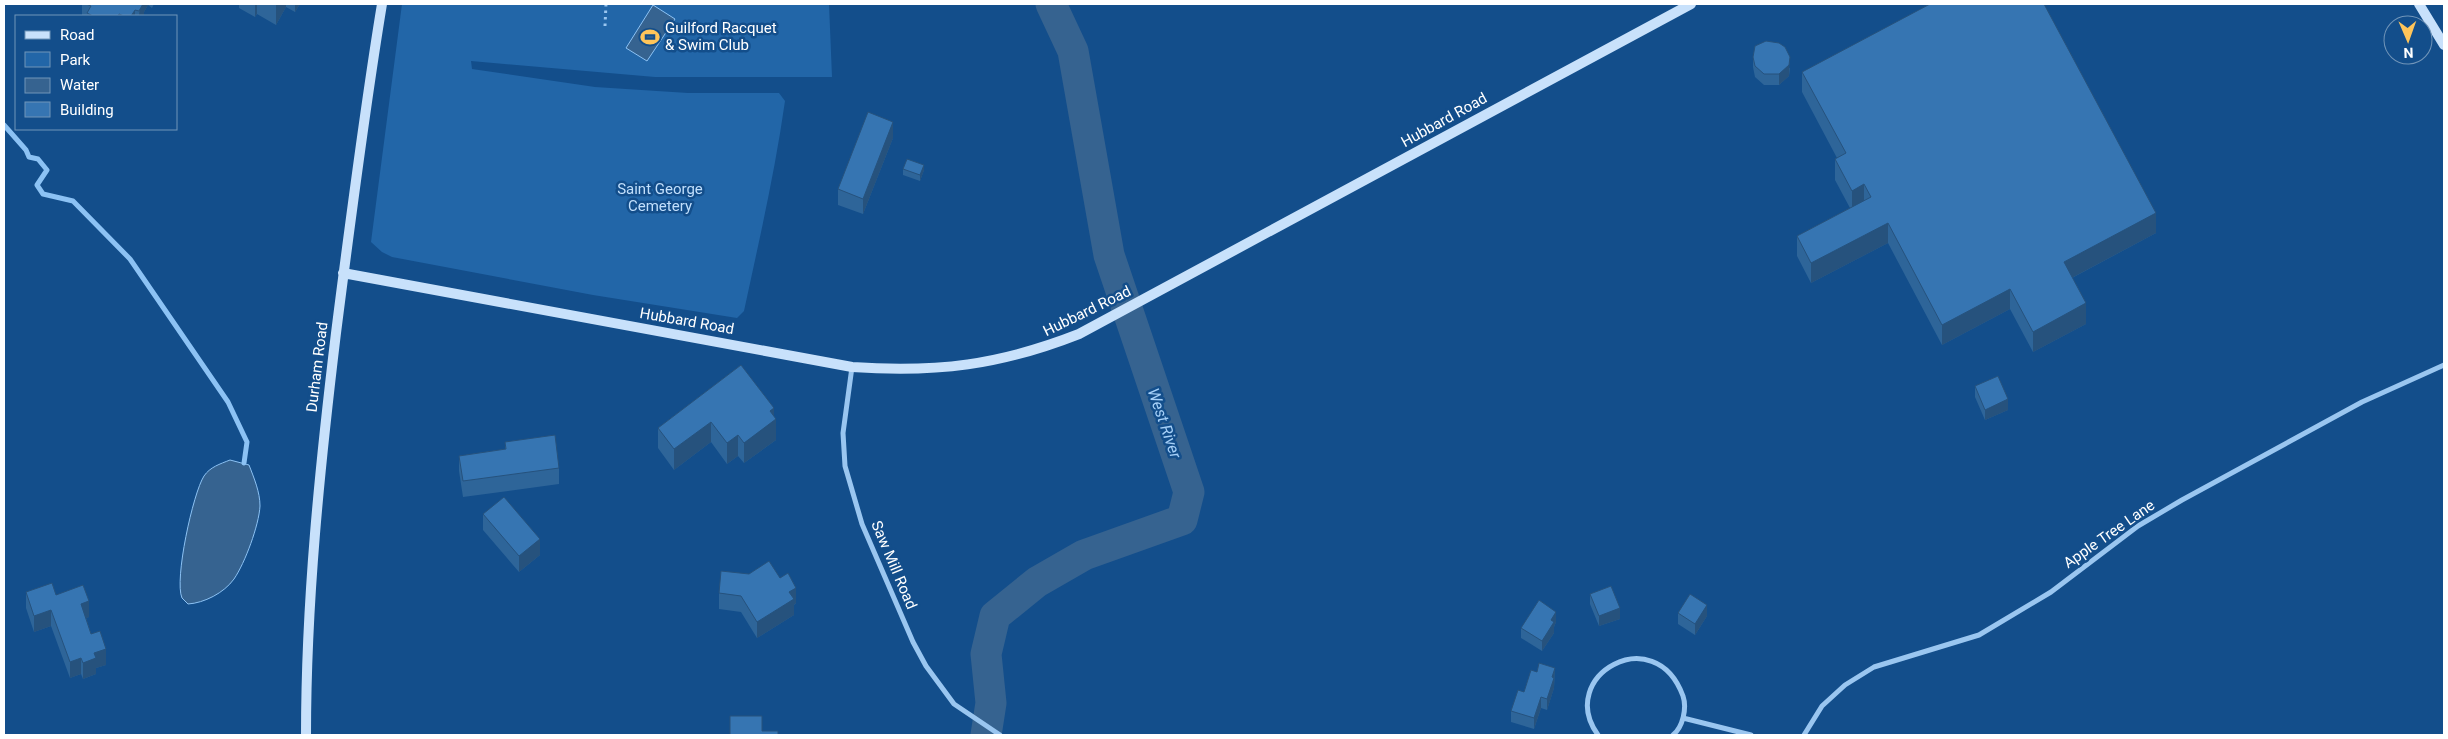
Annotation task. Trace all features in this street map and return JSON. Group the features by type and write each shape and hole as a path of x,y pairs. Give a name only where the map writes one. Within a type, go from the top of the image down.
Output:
{"street":[{"name":"Durham Road","path":"306,735 306,664 324,433 343,273 382,4"},
{"name":"Hubbard Road","path":"343,273 852,367 902,371 947,368 994,361 1040,350 1079,334 1691,4"},
{"path":"2419,4 2444,44"},
{"name":"Apple Tree Lane","path":"1804,735 1822,706 1845,685 1874,667 1979,635 2044,597 2138,526 2182,500 2362,402 2444,365"},
{"name":"Saw Mill Road","path":"852,367 843,436 845,466 852,495 917,650 954,704 1000,735"},
{"path":"1598,735 1592,727 1588,709 1591,688 1604,670 1621,660 1641,658 1660,664 1677,680 1684,700 1683,718 1673,735"},
{"path":"1683,718 1751,735"}],"path":[{"path":"605,26 606,4"}],"green space":[{"name":"Saint George Cemetery","path":"402,4 829,4 832,77 655,77 471,61 472,69 595,87 688,93 779,93 785,101 781,128 744,311 737,318 593,295 392,257 382,252 371,242"}],"water":[{"path":"653,5 675,19 647,61 626,48"},
{"path":"230,460 249,465 259,496 259,514 251,544 243,564 225,589 201,602 188,604 182,598 180,588 190,517 200,485 206,473"}],"building":[{"path":"86,4 143,4 139,11 135,10 132,15 91,15 87,13 91,6"},
{"path":"1930,4 2044,4 2156,213 2064,262 2086,303 2033,332 2010,289 1942,325 1888,223 1811,263 1797,236 1871,197 1864,184 1852,191 1835,159 1846,153 1802,72"},
{"path":"1766,41 1779,43 1785,47 1790,57 1789,65 1779,74 1764,74 1755,66 1753,57 1755,46"},
{"path":"868,112 893,122 863,199 838,189"},
{"path":"907,159 924,165 920,175 903,169"},
{"path":"741,365 774,408 770,411 776,419 744,443 738,435 727,443 711,422 674,449 658,428"},
{"path":"1998,376 2008,399 1985,410 1975,386"},
{"path":"555,435 559,468 463,481 459,456 506,449 505,442"},
{"path":"504,497 540,539 519,556 483,514"},
{"path":"769,561 780,578 788,573 796,588 789,592 794,599 757,622 741,596 719,593 721,571 749,574"},
{"path":"52,583 56,595 83,585 89,601 81,604 91,634 100,631 106,649 94,653 96,658 83,663 81,658 70,662 51,610 34,616 26,592"},
{"path":"1611,586 1620,608 1599,616 1590,594"},
{"path":"1690,594 1707,605 1695,624 1678,613"},
{"path":"1539,600 1556,612 1551,620 1554,622 1542,641 1521,628"},
{"path":"1539,663 1555,668 1552,677 1554,678 1547,699 1541,697 1534,718 1511,711 1518,690 1524,692 1531,670 1537,672"},
{"path":"730,716 762,716 762,731 778,731 778,735 730,735"}],"waterway":[{"name":"West River","path":"986,735 991,703 986,654 995,616 1037,582 1084,555 1182,520 1189,492 1109,255 1073,51 1051,4"},
{"path":"4,125 26,150 29,157 38,159 47,170 37,185 43,194 73,201 130,259 228,402 247,442 244,463"}],"place":[{"name":"Guilford Racquet & Swim Club","path":"650,37"}]}
